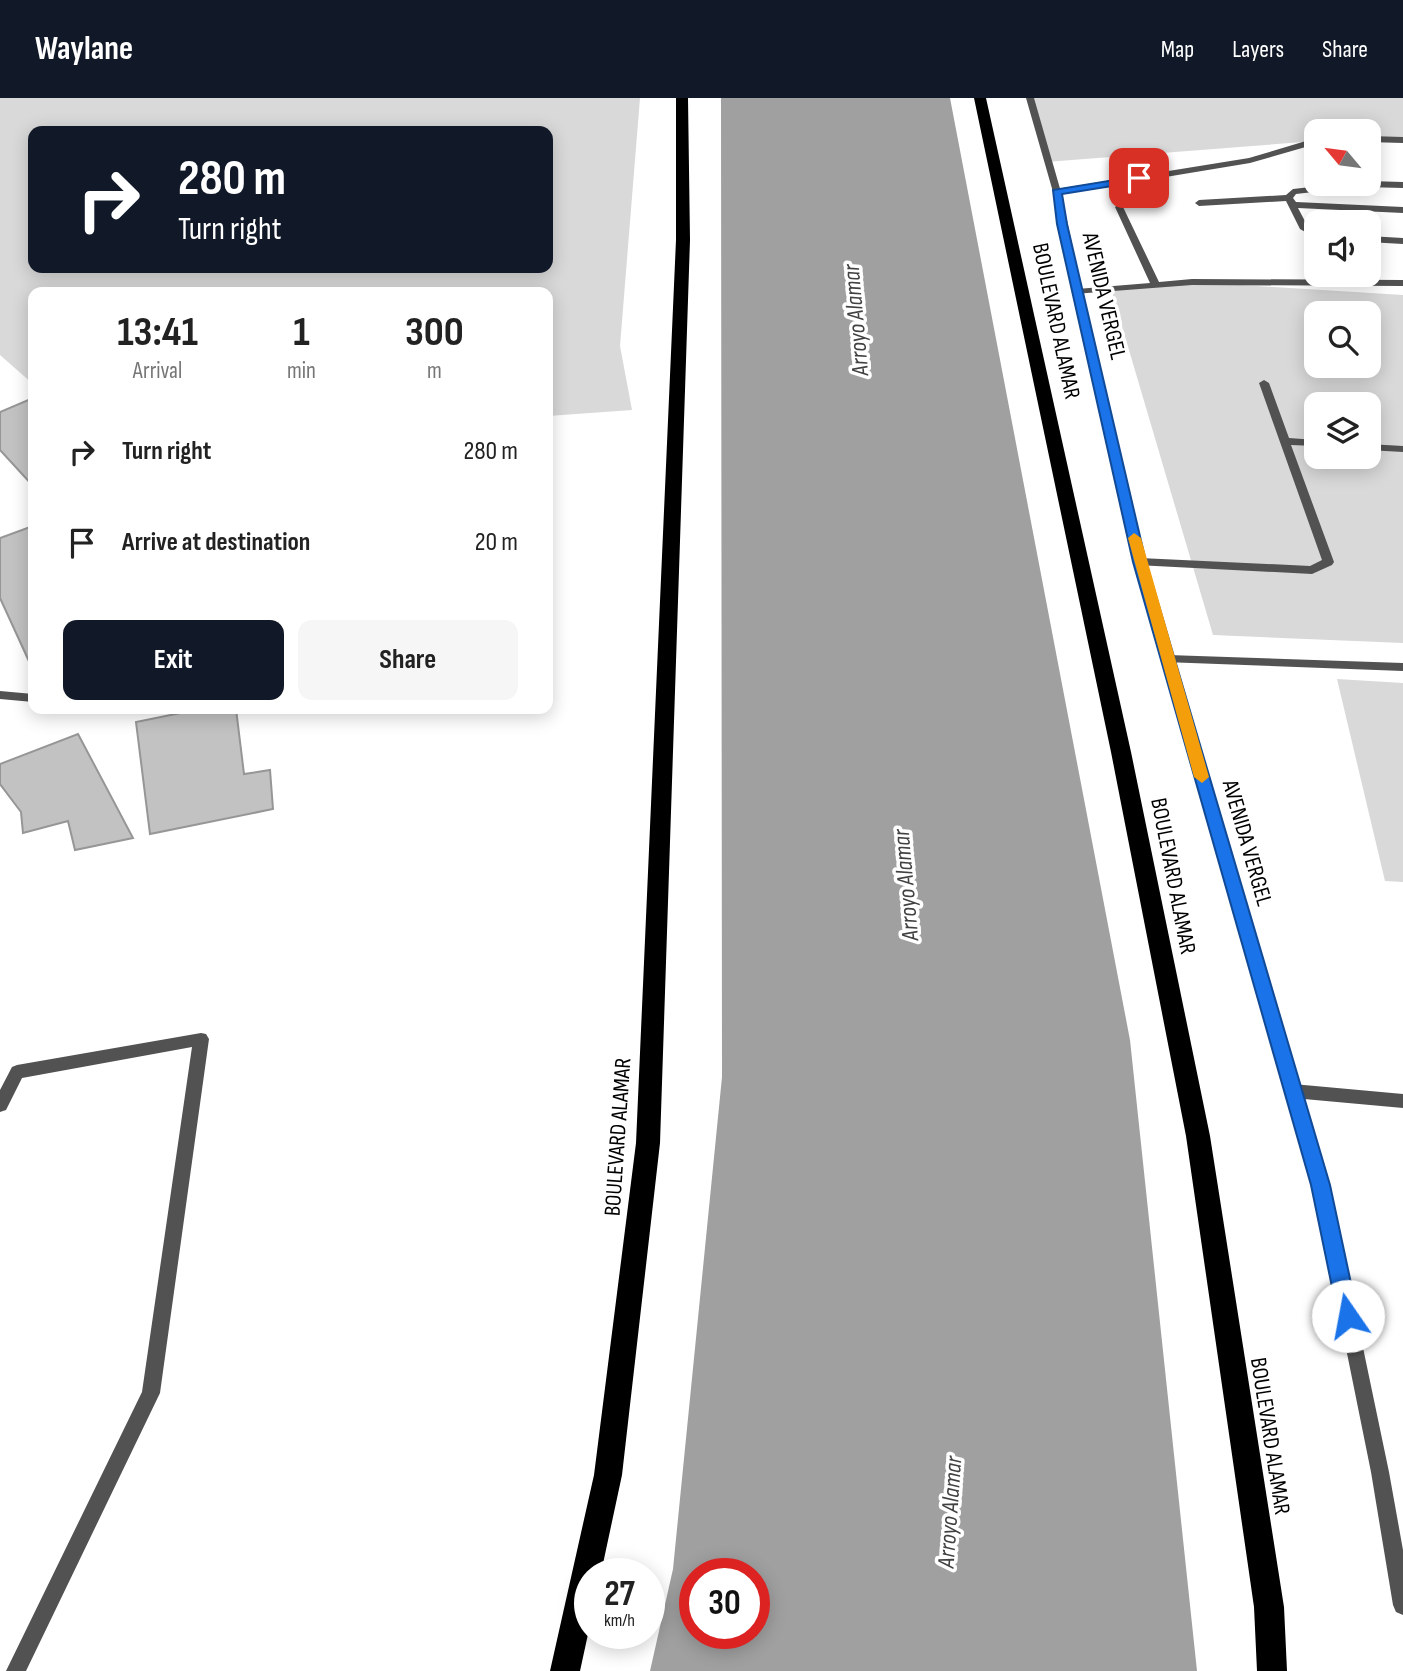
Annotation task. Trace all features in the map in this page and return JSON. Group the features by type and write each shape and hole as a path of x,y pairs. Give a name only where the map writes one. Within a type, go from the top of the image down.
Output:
{"highway":[{"name":"BOULEVARD ALAMAR","path":"565,1671 608,1475 648,1143 683,240 682,98"},
{"name":"BOULEVARD ALAMAR","path":"980,98 1119,739 1198,1136 1269,1607 1272,1671"}],"street":[{"name":"AVENIDA VERGEL","path":"1030,98 1057,192 1077,292 1140,562 1321,1185 1380,1472 1403,1605"},
{"path":"1381,139 1403,140"},
{"path":"1057,192 1250,160 1304,144"},
{"path":"1381,184 1403,185"},
{"path":"1304,189 1293,192 1291,202 1304,228"},
{"path":"1199,202 1291,202 1403,210"},
{"path":"1119,207 1156,285"},
{"path":"1381,240 1403,241"},
{"path":"1077,292 1192,282 1403,283"},
{"path":"1140,562 1312,570 1328,562 1264,383"},
{"path":"1285,441 1304,442"},
{"path":"1381,448 1403,449"},
{"path":"1168,659 1403,667"},
{"path":"0,695 28,698"},
{"path":"0,1105 17,1072 201,1039 150,1393 16,1671"},
{"path":"1293,1091 1403,1101"}],"shaded area":[{"path":"0,98 640,98 620,346 632,410 553,416 553,287 28,287 28,380 0,355"},
{"path":"1030,98 1403,98 1403,140 1381,139 1381,119 1304,119 1304,142 1046,162"},
{"path":"1192,282 1403,295 1403,643 1213,635 1111,289"},
{"path":"1337,679 1403,683 1403,882 1385,881"}],"water":[{"name":"Arroyo Alamar","path":"721,98 950,98 1130,1040 1197,1671 650,1671 655,1649 665,1649 665,1604 673,1569 722,1077"}],"building":[{"path":"28,400 28,481 0,450 0,412"},
{"path":"28,528 28,659 0,598 0,538"},
{"path":"175,714 237,714 244,774 270,770 273,809 150,834 136,722"},
{"path":"78,734 133,838 75,850 68,821 23,833 21,812 0,784 0,764"}],"slow traffic":[{"path":"1134,538 1202,777"}],"route":[{"path":"1139,178 1057,192 1062,224 1140,562 1321,1185 1348,1316"}]}
